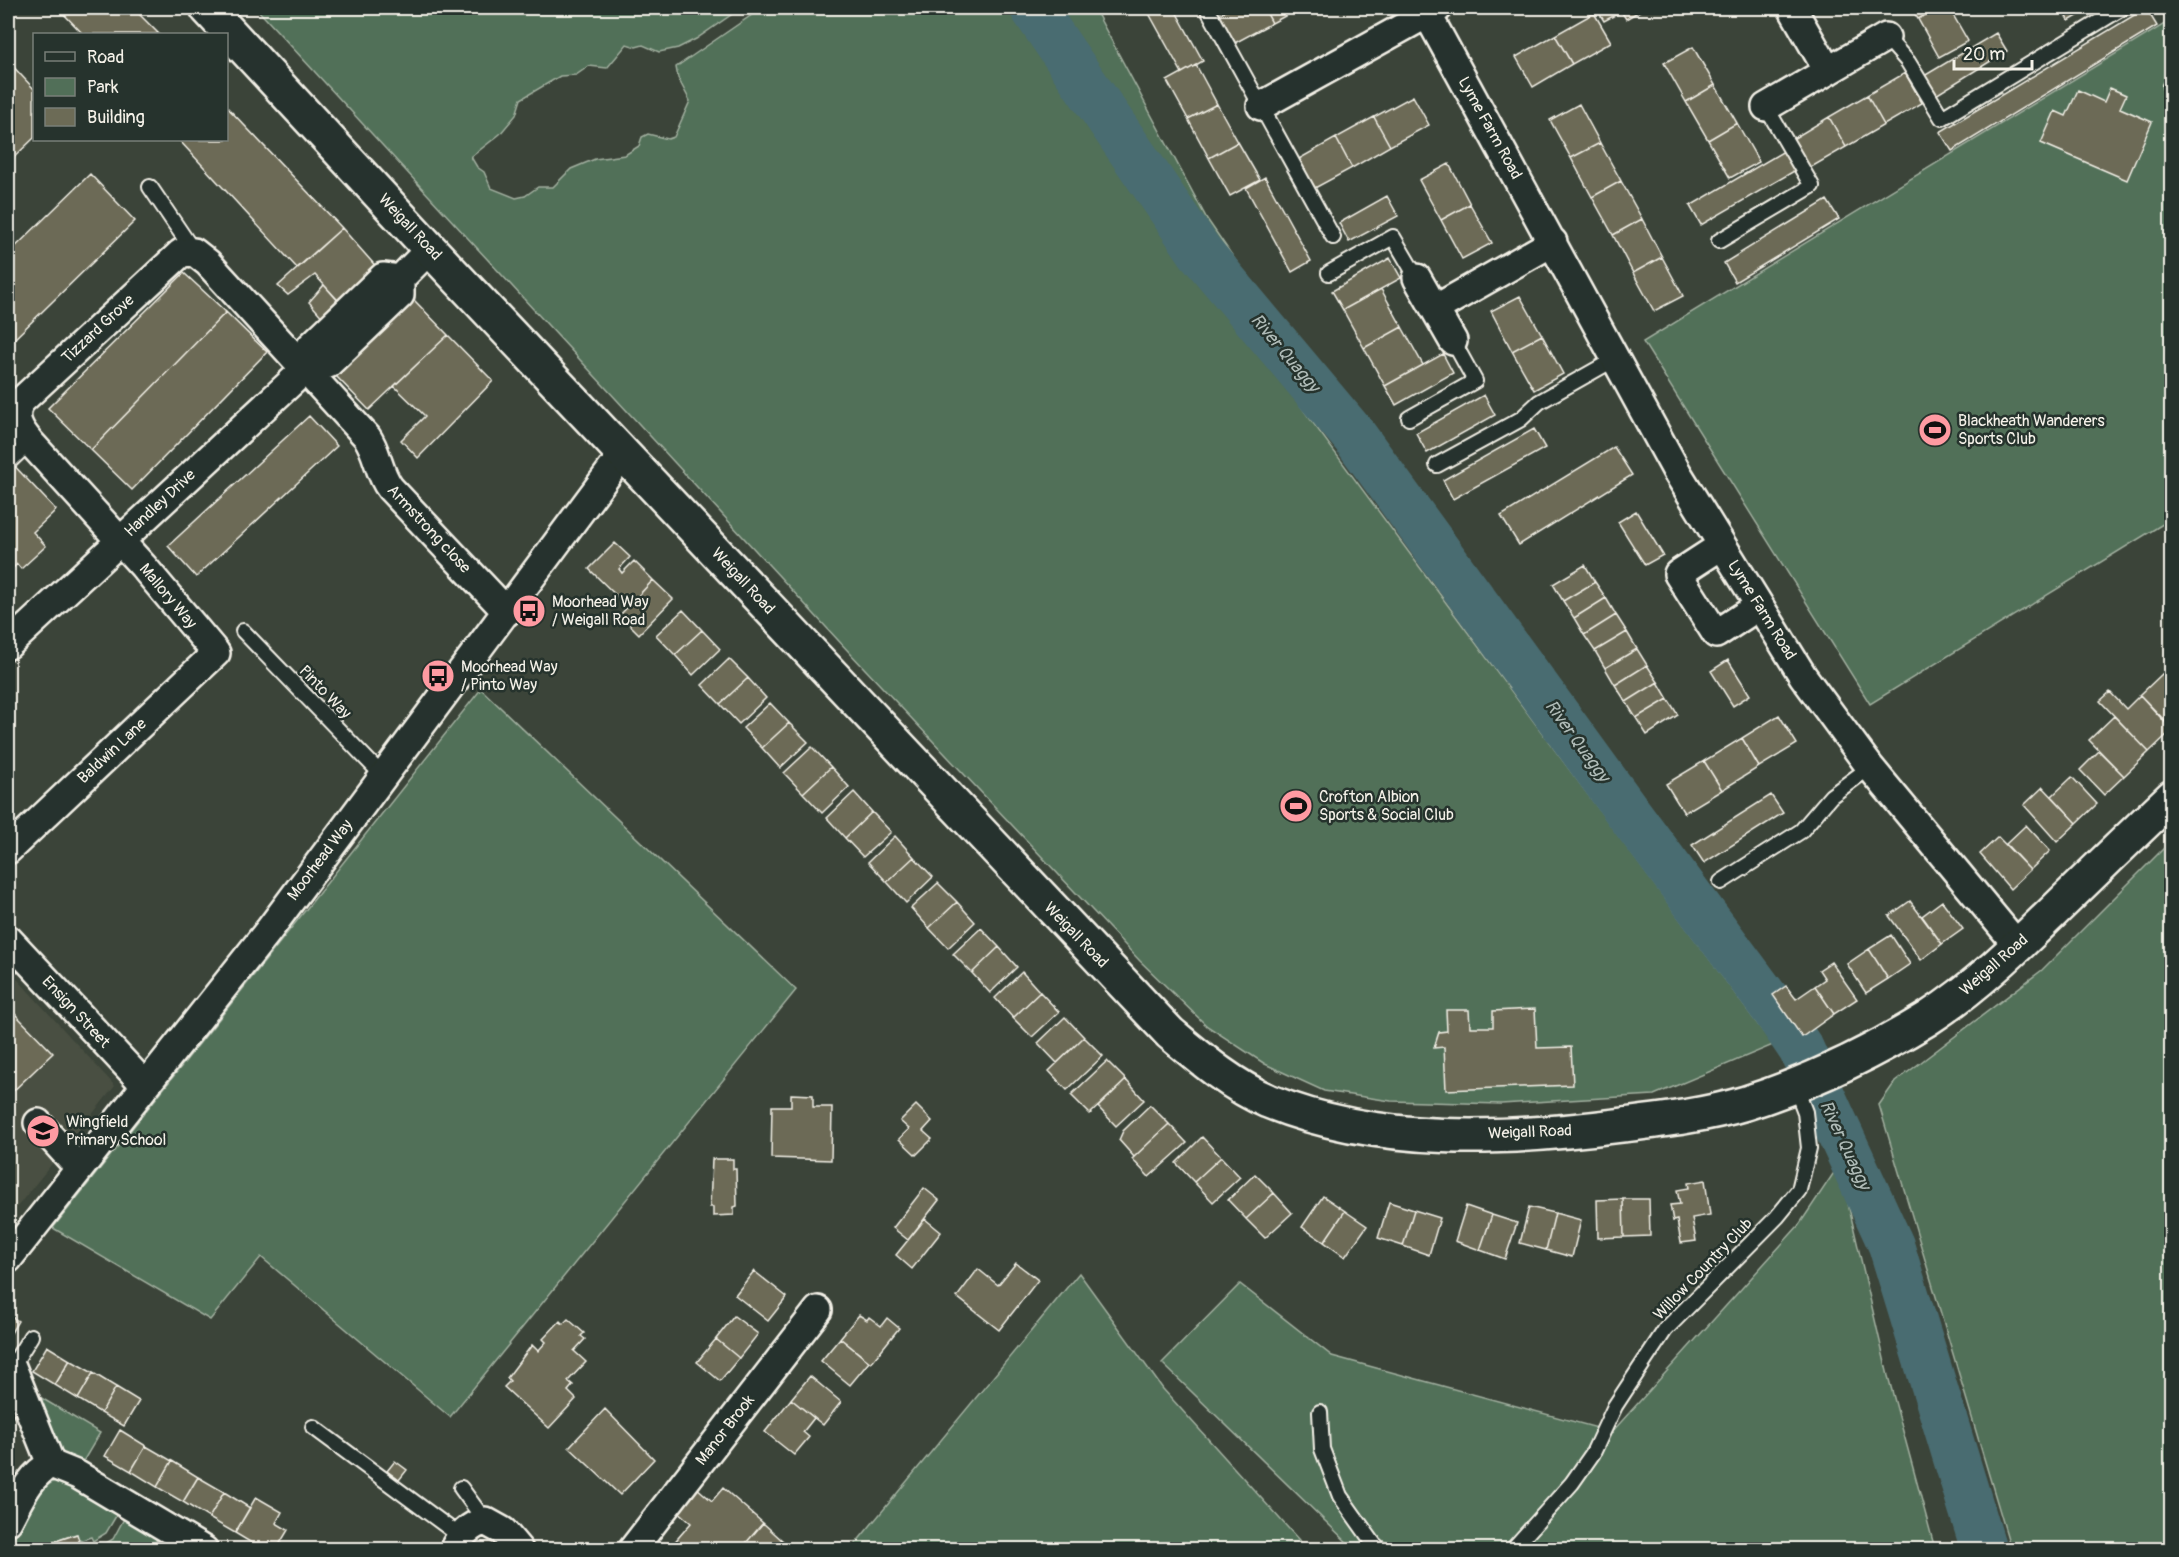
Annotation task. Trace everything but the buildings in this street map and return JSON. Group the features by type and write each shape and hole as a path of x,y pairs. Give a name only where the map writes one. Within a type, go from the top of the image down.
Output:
{"street":[{"name":"Weigall Road","path":"207,8 430,249 1170,1033 1214,1070 1266,1100 1319,1119 1371,1130 1425,1135 1574,1131 1682,1118 1744,1104 1808,1080 1887,1042 1928,1018 1968,990 2018,946 2172,797"},
{"path":"1792,8 1828,71"},
{"name":"Lyme Farm Road","path":"1261,106 1430,10 1615,359 1721,546 1817,695 1870,766 2018,946"},
{"path":"1766,107 1886,37"},
{"path":"1435,309 1552,242"},
{"name":"Handley Drive","path":"8,645 309,366 311,346 375,285 383,278 400,279 430,249"},
{"path":"194,252 208,263 309,366"},
{"name":"Tizzard Grove","path":"119,541 19,429 16,409 20,402 170,261 181,253 194,252"},
{"path":"1417,278 1453,341"},
{"name":"Armstrong close","path":"309,366 367,437 373,447 379,470 390,488 507,612"},
{"name":"Moorhead Way","path":"8,1259 269,930 623,454"},
{"name":"Mallory Way","path":"119,541 216,653"},
{"path":"1721,546 1678,574 1716,634 1759,606"},
{"name":"Baldwin Lane","path":"8,850 216,653"},
{"name":"Ensign Street","path":"8,939 145,1085"},
{"path":"38,1123 80,1168"},
{"name":"Manor Brook","path":"632,1550 819,1310"},
{"path":"10,1371 51,1464 78,1475 187,1545"},
{"path":"8,1521 32,1478 41,1469 51,1464"},
{"path":"468,1533 503,1532 519,1550"}],"lane":[{"path":"1207,8 1333,237"},
{"path":"1886,37 1908,62 1942,118 2122,8"},
{"path":"1719,241 1812,186 1766,107"},
{"path":"150,186 194,252"},
{"path":"1329,273 1394,237 1417,278"},
{"path":"1409,418 1475,381 1453,341"},
{"path":"1437,465 1521,419 1539,402 1615,359"},
{"path":"10,461 30,442"},
{"name":"Pinto Way","path":"243,631 383,776"},
{"path":"1721,882 1801,831 1831,796 1870,766"},
{"name":"Willow Country Club","path":"1512,1550 1572,1483 1593,1453 1615,1406 1665,1330 1777,1217 1799,1190 1809,1148 1805,1112 1808,1080"},
{"path":"10,1371 31,1336"},
{"path":"1320,1412 1322,1449 1340,1496 1374,1544 1381,1550"},
{"path":"313,1427 468,1533"},
{"path":"461,1488 468,1533"}],"shaded area":[{"name":"Wingfield Primary School","path":"8,969 115,1086 8,1218"}],"green space":[{"path":"256,8 741,8 696,39 678,48 659,52 643,45 636,47 627,44 607,68 589,66 576,75 560,76 521,99 516,115 500,134 471,157 477,167 484,172 491,188 516,198 525,196 538,187 553,187 571,169 595,159 625,155 639,146 642,137 648,134 668,139 674,137 690,101 678,78 676,67 762,8 1094,8 1207,219 1267,306 1237,320 1773,1045 1654,1095 1501,1104 1391,1101 1324,1091 1265,1064 1207,1026 1140,961 849,652"},
{"name":"Blackheath Wanderers Sports Club","path":"2171,20 2171,519 1870,704 1643,342"},
{"path":"481,689 796,990 450,1417 261,1257 210,1320 53,1228"},
{"path":"2171,841 2171,1549 2011,1549 1879,1105 1895,1082 2042,970"},
{"path":"1839,1165 1888,1376 1935,1549 1354,1549 1162,1363 1240,1284 1332,1356 1612,1432 1799,1225"},
{"path":"1079,1273 1163,1389 1307,1549 851,1549"},
{"path":"33,1393 100,1433 81,1465 59,1451"},
{"path":"55,1481 65,1482 119,1511 106,1533 93,1541 91,1537 79,1541 76,1534 47,1544 48,1549 8,1550 12,1531 24,1510 47,1485"},
{"path":"126,1515 155,1536 159,1549 95,1550 113,1539"}],"waterway":[{"name":"River Quaggy","path":"1033,8 1200,252 1355,437 1801,1049 1891,1245 1984,1550"}],"place":[{"name":"Blackheath Wanderers Sports Club","path":"1935,430"},
{"name":"Moorhead Way / Weigall Road","path":"529,611"},
{"name":"Moorhead Way / Pinto Way","path":"438,676"},
{"name":"Crofton Albion Sports & Social Club","path":"1296,806"},
{"name":"Wingfield Primary School","path":"43,1131"}]}
